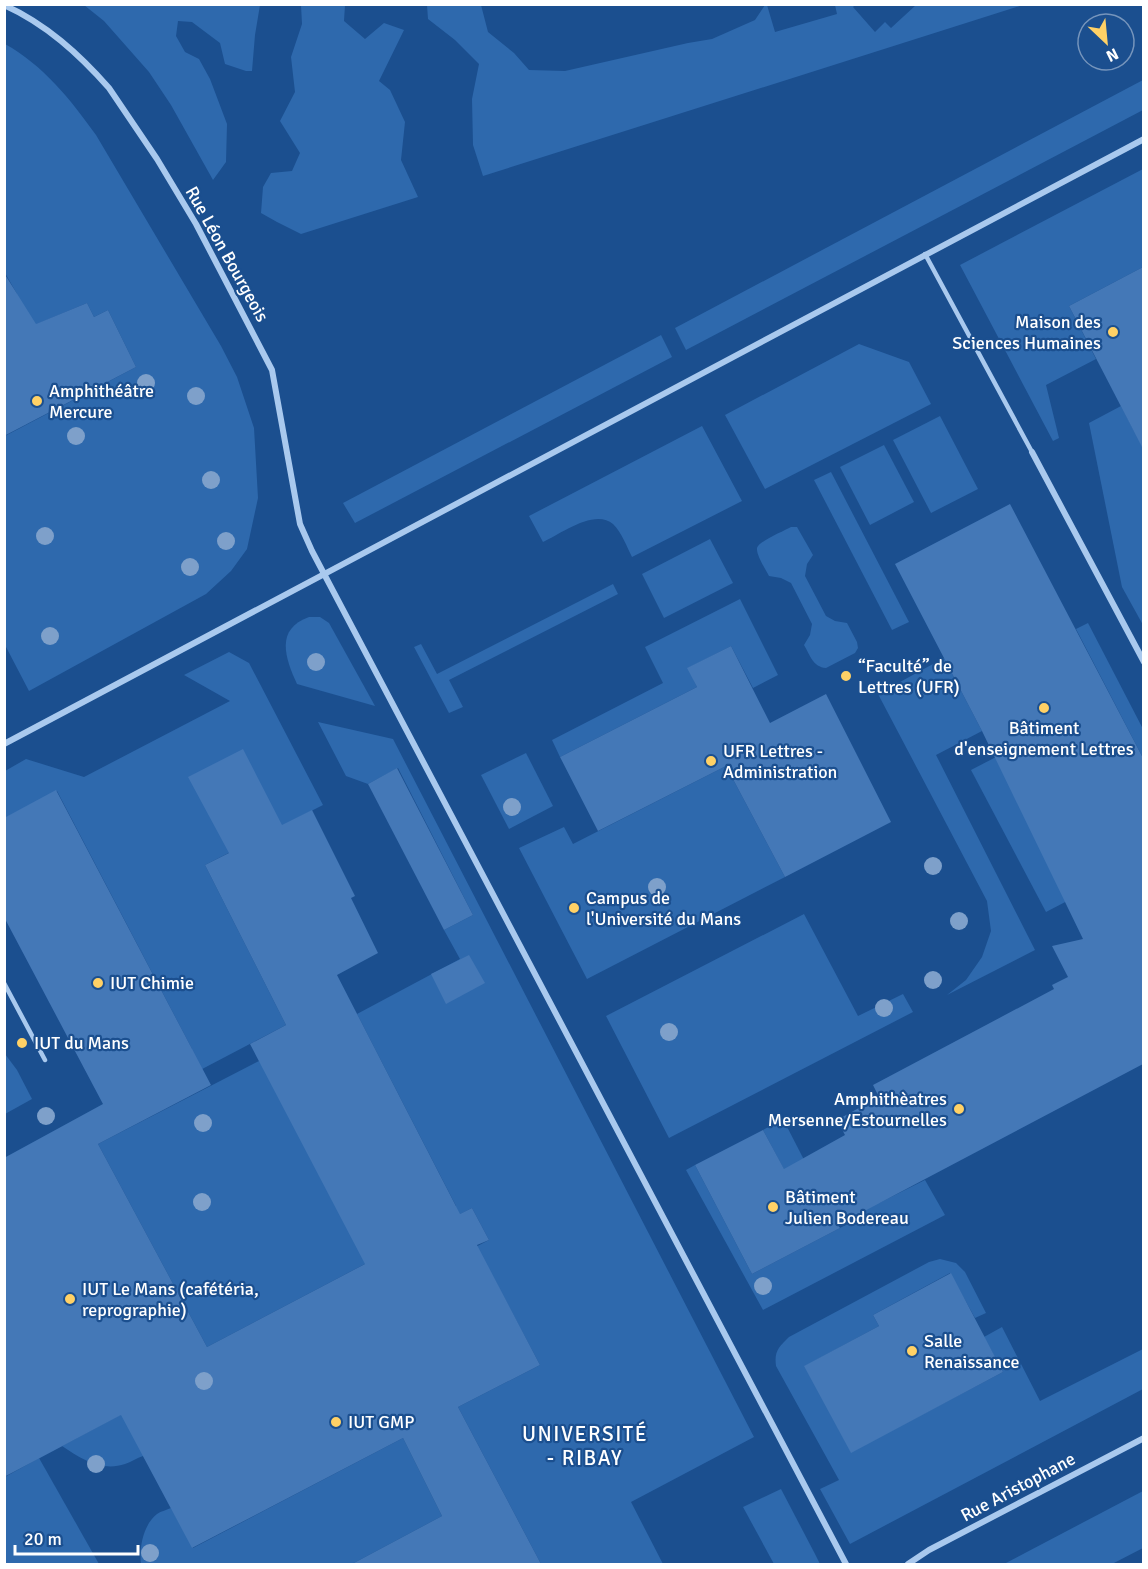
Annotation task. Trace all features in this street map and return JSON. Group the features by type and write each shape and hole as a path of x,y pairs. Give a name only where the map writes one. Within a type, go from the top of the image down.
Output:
{"street":[{"name":"Rue Léon Bourgeois","path":"4,5 34,20 65,44 102,80 145,141 196,224 272,370 300,524 312,551 846,1564"},
{"path":"4,744 1143,139"},
{"path":"1032,452 1143,662"},
{"name":"Rue Aristophane","path":"908,1564 929,1550 1143,1438"}],"lane":[{"path":"926,254 1032,452"},
{"path":"4,983 45,1060"}],"shaded area":[{"path":"84,5 260,5 252,71 225,64 220,43 192,22 178,21 176,36 185,52 199,59 210,79 227,124 226,162 213,180 171,105 149,72 104,21"},
{"path":"301,5 345,5 344,21 365,39 384,23 404,30 379,81 390,90 405,122 401,160 418,197 301,234 261,213 263,187 271,173 292,171 300,153 280,121 295,92 291,57 302,24"},
{"path":"427,5 481,5 488,32 514,53 529,70 565,71 712,39 755,20 765,5 767,5 775,32 837,14 835,5 855,5 853,7 875,32 885,22 891,28 916,5 1023,5 483,176 473,145 472,99 479,64 455,40 428,19"},
{"path":"5,44 32,62 55,84 96,135 221,346 237,377 254,428 258,498 247,549 231,571 206,594 29,691 5,645 5,436 136,367 108,310 94,317 87,303 18,332 17,294 5,273"},
{"path":"1143,80 1143,110 686,350 675,328"},
{"path":"1143,169 1143,267 1069,306 1096,359 1046,385 1059,438 1053,441 960,265"},
{"path":"661,335 672,357 355,523 343,503"},
{"path":"859,344 909,362 931,404 765,489 725,415"},
{"path":"1121,406 1143,448 1143,625 1122,587 1089,423"},
{"path":"940,416 978,489 931,513 893,440"},
{"path":"702,426 742,501 632,557 619,532 613,524 606,520 597,519 578,524 543,542 529,516"},
{"path":"884,445 914,502 870,525 840,467"},
{"path":"831,472 909,622 892,630 814,480"},
{"path":"791,527 797,527 813,555 807,564 805,576 826,616 835,621 847,623 857,642 858,648 855,653 826,668 815,663 804,645 810,635 812,624 791,583 769,576 757,551 762,542"},
{"path":"710,539 733,583 664,618 642,574"},
{"path":"613,584 618,594 449,680 463,707 449,713 414,647 421,644 437,674"},
{"path":"740,599 778,675 753,688 731,646 688,668 697,687 560,757 552,740 663,683 645,647"},
{"path":"309,617 320,617 329,623 375,706 297,684 287,655 287,637 298,622"},
{"path":"1088,623 1143,729 1143,758 1076,629"},
{"path":"229,652 249,663 323,805 205,865 286,1025 166,1088 192,1049 57,791 5,818 5,771 26,759 84,777 230,701 184,675"},
{"path":"944,658 982,731 936,755 1035,950 947,995 966,980 982,957 991,931 987,901 878,694"},
{"path":"318,722 393,739 754,1437 631,1502 663,1564 541,1564 458,1407 540,1365 490,1271 441,1265 489,1240 472,1208 424,1233 434,1218 456,1206 357,1014 460,959 444,930 473,915 398,768 368,784 346,776"},
{"path":"526,753 553,806 509,829 481,775"},
{"path":"996,757 1071,899 1046,912 971,770"},
{"path":"726,766 785,877 587,979 519,848 564,827 573,844"},
{"path":"804,914 858,1016 903,994 913,1012 669,1138 606,1016"},
{"path":"5,1054 17,1070 32,1099 5,1114"},
{"path":"259,1061 403,1244 207,1347 98,1144"},
{"path":"783,1119 818,1187 790,1181 763,1130"},
{"path":"695,1165 752,1274 859,1218 846,1191 879,1203 925,1180 945,1215 763,1310 686,1170"},
{"path":"940,1259 956,1263 965,1272 986,1313 975,1318 950,1273 873,1315 879,1326 805,1366 851,1452 1003,1372 984,1337 1002,1327 1040,1401 1143,1349 1143,1389 850,1544 820,1489 839,1480 776,1366 777,1353 789,1337 929,1262"},
{"path":"332,1302 143,1456 125,1464 108,1466 84,1460 62,1446"},
{"path":"403,1438 442,1516 352,1564 141,1564 141,1544 145,1530 160,1512 171,1508 193,1548"},
{"path":"39,1458 99,1564 5,1564 5,1477"},
{"path":"781,1489 820,1564 774,1564 743,1507"},
{"path":"1143,1491 1143,1548 1112,1564 1004,1564"}],"building":[{"name":"Maison des Sciences Humaines","path":"1143,267 1143,449 1069,306"},
{"name":"Amphithéâtre Mercure","path":"4,273 36,324 87,303 94,317 108,310 136,367 4,436"},
{"path":"1010,504 1143,758 1143,1064 838,1225 840,1228 752,1274 695,1165 763,1130 784,1169 845,1135 837,1120 879,1097 873,1085 1054,989 1052,985 1068,977 1052,946 1083,939 982,731 895,564"},
{"name":"UFR Lettres - Administration","path":"731,646 770,723 826,694 891,822 785,877 726,766 598,831 560,757 697,687 687,668"},
{"path":"243,749 282,825 312,810 355,896 351,898 378,953 337,975 460,1214 472,1208 489,1240 477,1245 540,1365 458,1407 541,1564 352,1564 442,1516 403,1438 192,1548 121,1415 4,1477 4,1158 103,1104 4,917 4,818 56,790 211,1085 98,1144 207,1347 365,1264 250,1044 286,1025 205,865 229,853 188,777"},
{"path":"397,768 473,915 444,930 368,784"},
{"path":"469,955 485,983 446,1004 431,974"},
{"name":"Salle Renaissance","path":"951,1273 1003,1372 851,1453 804,1366 879,1326 873,1315"}],"place":[{"name":"Maison des Sciences Humaines","path":"1113,332"},
{"name":"Amphithéâtre Mercure","path":"37,401"},
{"name":"“Faculté” de Lettres (UFR)","path":"846,676"},
{"name":"Bâtiment d'enseignement Lettres","path":"1044,708"},
{"name":"UFR Lettres - Administration","path":"711,761"},
{"name":"Campus de l'Université du Mans","path":"574,908"},
{"name":"IUT Chimie","path":"98,983"},
{"name":"IUT du Mans","path":"22,1043"},
{"name":"Amphithèatres Mersenne/Estournelles","path":"959,1109"},
{"name":"Bâtiment Julien Bodereau","path":"773,1207"},
{"name":"IUT Le Mans (cafétéria, reprographie)","path":"70,1299"},
{"name":"Salle Renaissance","path":"912,1351"},
{"name":"IUT GMP","path":"336,1422"}],"district":[{"name":"UNIVERSITÉ - RIBAY","path":"585,1446"}]}
